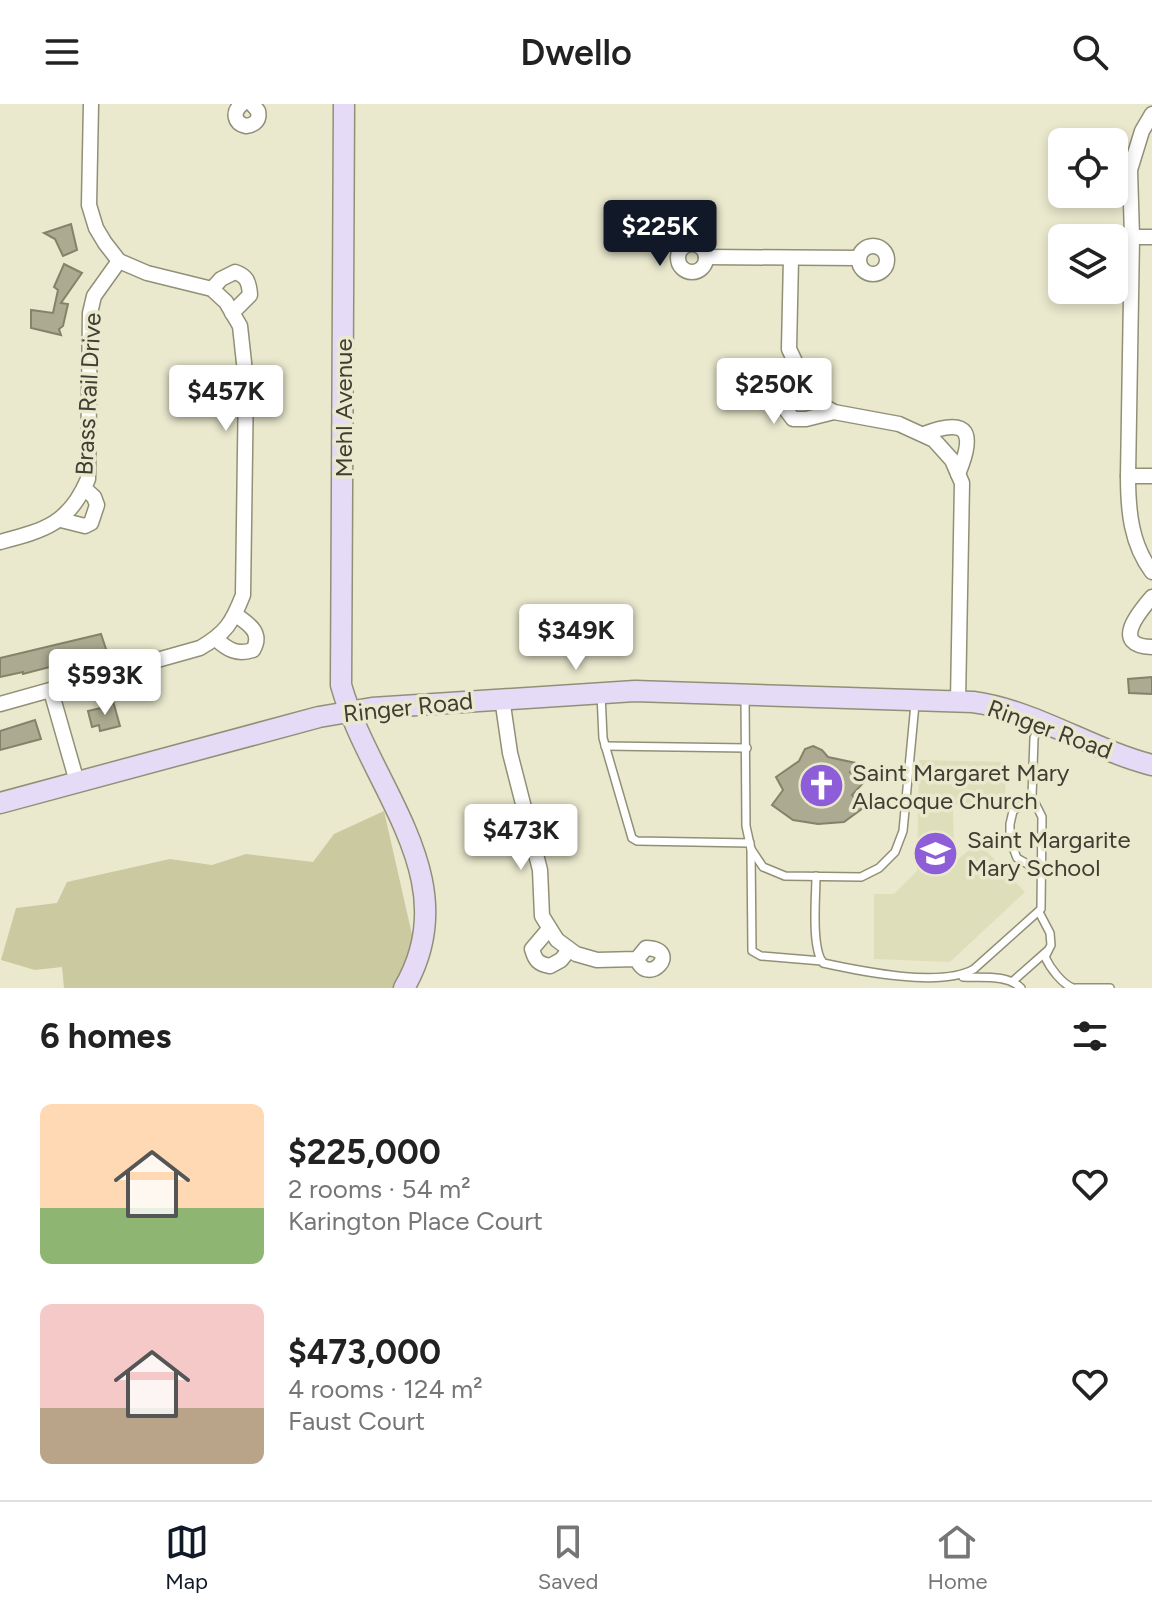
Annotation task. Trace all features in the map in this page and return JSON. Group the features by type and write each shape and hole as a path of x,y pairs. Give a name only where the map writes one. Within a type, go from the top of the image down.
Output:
{"street":[{"path":"0,704 200,648 216,639 232,623 243,595 246,381 240,326 226,302 212,289 147,273 119,261 96,228 89,205 91,104"},
{"path":"242,104 236,110 235,117 246,126 254,124 258,118 258,111 252,104"},
{"name":"Mehl Avenue","path":"344,104 341,685 348,711 414,852 422,877 427,907 426,931 417,961 404,988"},
{"path":"1152,114 1142,131 1130,170 1132,237 1128,476 1128,505 1133,533 1141,558 1152,572"},
{"path":"1132,237 1152,237"},
{"path":"706,257 859,258"},
{"path":"791,258 789,349 820,404 834,412 899,424 924,434 946,451 962,483 958,701"},
{"name":"Brass Rail Drive","path":"0,542 32,534 61,520 77,503 88,479 90,313 94,296 119,261"},
{"path":"212,289 221,279 235,272 243,275 249,284 250,295 232,313"},
{"path":"797,366 788,395 787,411 793,419 834,412"},
{"path":"924,434 948,426 959,427 966,432 968,442 958,474"},
{"path":"1128,476 1152,476"},
{"name":"Brass Rail Drive","path":"61,520 85,526 91,523 97,505 84,488"},
{"path":"1152,597 1133,620 1130,631 1131,637 1140,646 1152,647"},
{"path":"216,639 226,649 241,654 253,650 258,642 256,633 252,626 236,615"},
{"path":"51,691 77,782"},
{"name":"Ringer Road","path":"0,803 348,711 601,692 958,701 1006,708 1109,751 1152,765"},
{"path":"502,698 510,753 540,870 542,916 557,940 569,950 597,960 637,959"},
{"path":"549,929 532,949 534,959 550,966 561,960 569,950"}],"lane":[{"path":"601,692 605,746 632,838 637,841 750,846"},
{"path":"745,694 746,826 750,846 752,951 761,956 822,961 858,971 1013,981 1021,988"},
{"path":"750,846 763,867 785,876 861,877 879,868 895,852 903,831 915,699"},
{"path":"1013,981 1051,945 1050,933 1039,912 1043,873 1042,817 1032,797 1034,738 1041,721"},
{"path":"605,746 747,748"},
{"path":"1032,797 1013,811 1011,850 1017,858 1043,873"},
{"path":"816,876 817,941 822,961"},
{"path":"961,977 1039,912"},
{"path":"1047,951 1047,962 1067,986 1110,988"}],"shaded area":[{"name":"Saint Margarite Mary School","path":"919,760 1006,762 1005,805 953,805 954,863 978,842 1025,892 950,962 874,959 874,894 894,894 917,871"},
{"path":"384,811 413,939 405,968 395,988 64,988 62,967 35,970 1,960 16,908 57,903 67,882 170,859 212,865 246,854 313,862 334,834"}],"building":[{"path":"71,224 77,250 63,256 55,239 44,233"},
{"path":"64,264 82,273 61,303 68,304 63,326 59,329 61,335 31,328 31,310 53,313 58,290 54,287"},
{"path":"101,634 107,652 0,677 0,658"},
{"path":"1152,677 1152,694 1129,693 1128,679"},
{"path":"113,701 120,726 100,731 99,725 92,727 88,711 101,708 101,703"},
{"path":"35,720 41,739 0,750 0,731"},
{"name":"Saint Margaret Mary Alacoque Church","path":"813,746 828,757 856,763 850,772 864,782 852,795 863,808 844,822 818,824 793,820 772,805 783,790 776,777 799,761 805,749"}],"place":[{"name":"Saint Margaret Mary Alacoque Church","path":"821,786"},
{"name":"Saint Margarite Mary School","path":"936,853"}]}
